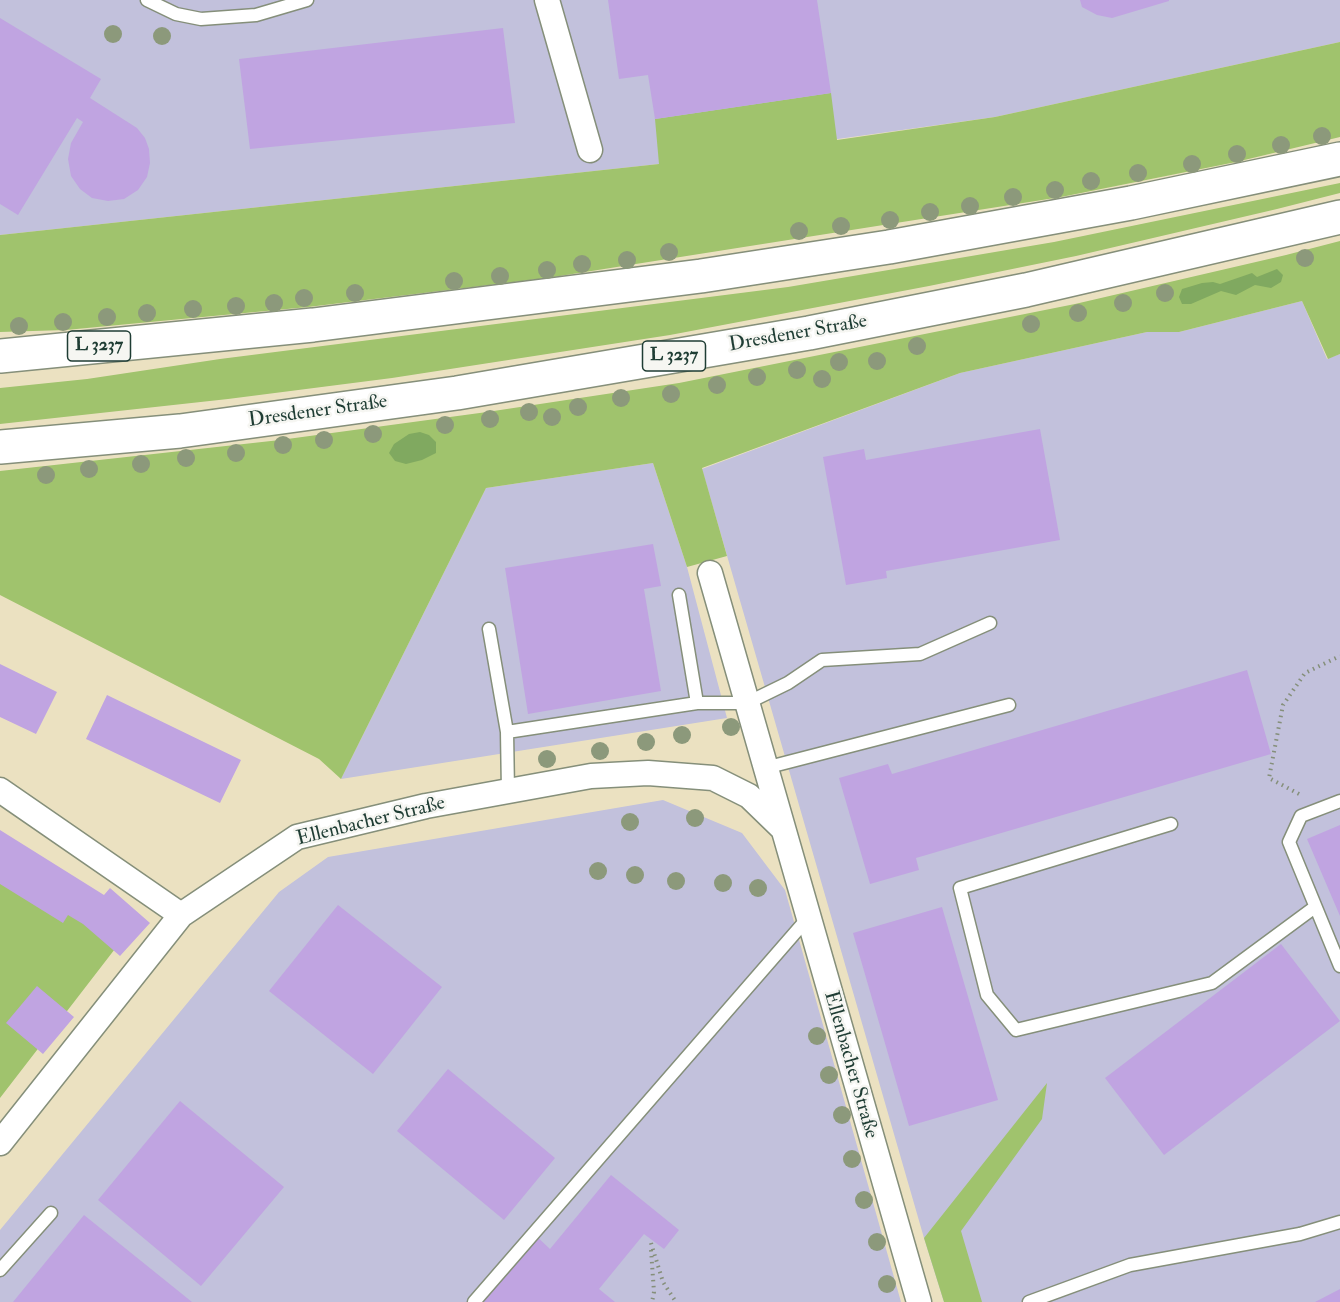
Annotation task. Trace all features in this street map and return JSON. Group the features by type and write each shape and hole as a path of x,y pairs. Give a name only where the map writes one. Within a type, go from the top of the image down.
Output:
{"main road":[{"name":"L 3237","path":"0,356 313,325 701,276 935,239 1340,159"},
{"name":"Dresdener Straße","path":"0,447 180,431 446,394 810,333 1026,290 1340,217"}],"street":[{"path":"547,0 590,150"},
{"name":"Ellenbacher Straße","path":"710,573 918,1302"},
{"name":"Ellenbacher Straße","path":"0,1143 181,915 297,837 426,806 508,791 591,776 648,773 713,778 749,796 782,828"},
{"path":"0,790 181,915"}],"lane":[{"path":"147,0 176,14 201,19 256,15 307,0"},
{"path":"679,595 697,703"},
{"path":"507,732 697,703 747,703 788,683 822,660 920,654 990,623"},
{"path":"489,628 507,732 508,791"},
{"path":"765,768 1009,705"},
{"path":"1340,801 1301,816 1289,842 1340,966"},
{"path":"1171,824 960,888 987,995 1016,1030 1212,983 1315,907"},
{"path":"474,1302 807,919"},
{"path":"0,1270 51,1213"},
{"path":"1029,1302 1130,1265 1300,1234 1340,1222"}],"path":[{"path":"1315,811 1308,799 1269,778 1283,705 1305,673 1340,656"},
{"path":"652,1302 654,1292 651,1243 663,1282 676,1302"}],"shaded area":[{"path":"0,0 1340,0 1340,42 995,117 659,164 0,235"},
{"path":"1302,301 1327,359 1340,354 1340,1302 944,1302 702,469 960,373 1147,332 1179,332"},
{"path":"653,463 687,567 727,718 341,779 486,488"},
{"path":"663,800 742,833 785,890 901,1302 0,1302 0,1230 279,892 328,857"}],"green space":[{"path":"1340,42 1340,137 1236,162 1061,197 547,278 308,307 66,330 0,332 0,235 659,164 655,119 831,93 837,140 995,117"},
{"path":"1340,183 1340,193 1076,256 670,335 392,378 0,424 0,388 87,379 220,359 788,287 1054,242"},
{"path":"1340,241 1340,354 1328,359 1302,301 1179,332 1147,332 960,373 702,468 727,556 687,567 653,463 486,488 341,779 319,759 0,595 0,471 280,440 679,383 1075,304"},
{"path":"1277,269 1283,275 1281,282 1271,288 1255,285 1236,295 1221,291 1191,304 1182,304 1179,297 1182,289 1202,283 1220,284 1252,273 1257,277"},
{"path":"420,432 429,435 436,442 436,453 406,464 395,461 389,453 394,444 409,434"},
{"path":"0,848 128,932 0,1098"},
{"path":"1047,1083 1042,1119 961,1231 982,1302 944,1302 924,1238"}],"building":[{"path":"608,0 817,0 831,93 655,119 648,75 619,79"},
{"path":"1080,0 1169,1 1112,18 1097,15 1082,7"},
{"path":"0,18 101,79 90,98 137,128 145,138 149,149 150,163 147,177 138,190 124,199 108,201 92,198 80,189 71,176 68,159 71,143 83,122 77,118 18,215 0,204"},
{"path":"503,28 515,123 250,149 239,59"},
{"path":"1040,429 1060,540 886,571 887,578 846,585 823,457 864,449 866,460"},
{"path":"653,544 661,586 644,589 661,691 528,714 505,568"},
{"path":"0,664 57,692 36,734 0,717"},
{"path":"1247,670 1271,754 916,858 919,870 870,884 839,778 888,764 892,774"},
{"path":"107,695 241,760 220,803 86,739"},
{"path":"1340,825 1340,916 1307,839"},
{"path":"0,830 104,895 110,888 150,923 120,956 83,924 68,915 63,923 0,884"},
{"path":"338,905 442,987 373,1074 269,991"},
{"path":"942,907 998,1100 909,1126 853,933"},
{"path":"1281,944 1340,1021 1164,1155 1105,1078"},
{"path":"37,986 74,1017 43,1054 6,1023"},
{"path":"448,1069 555,1158 504,1220 397,1131"},
{"path":"180,1101 284,1187 201,1286 98,1200"},
{"path":"611,1175 679,1230 664,1249 644,1234 599,1289 615,1302 478,1302 534,1234 550,1249"},
{"path":"84,1215 192,1302 13,1302"},
{"path":"1340,1289 1340,1302 1315,1302"}]}
